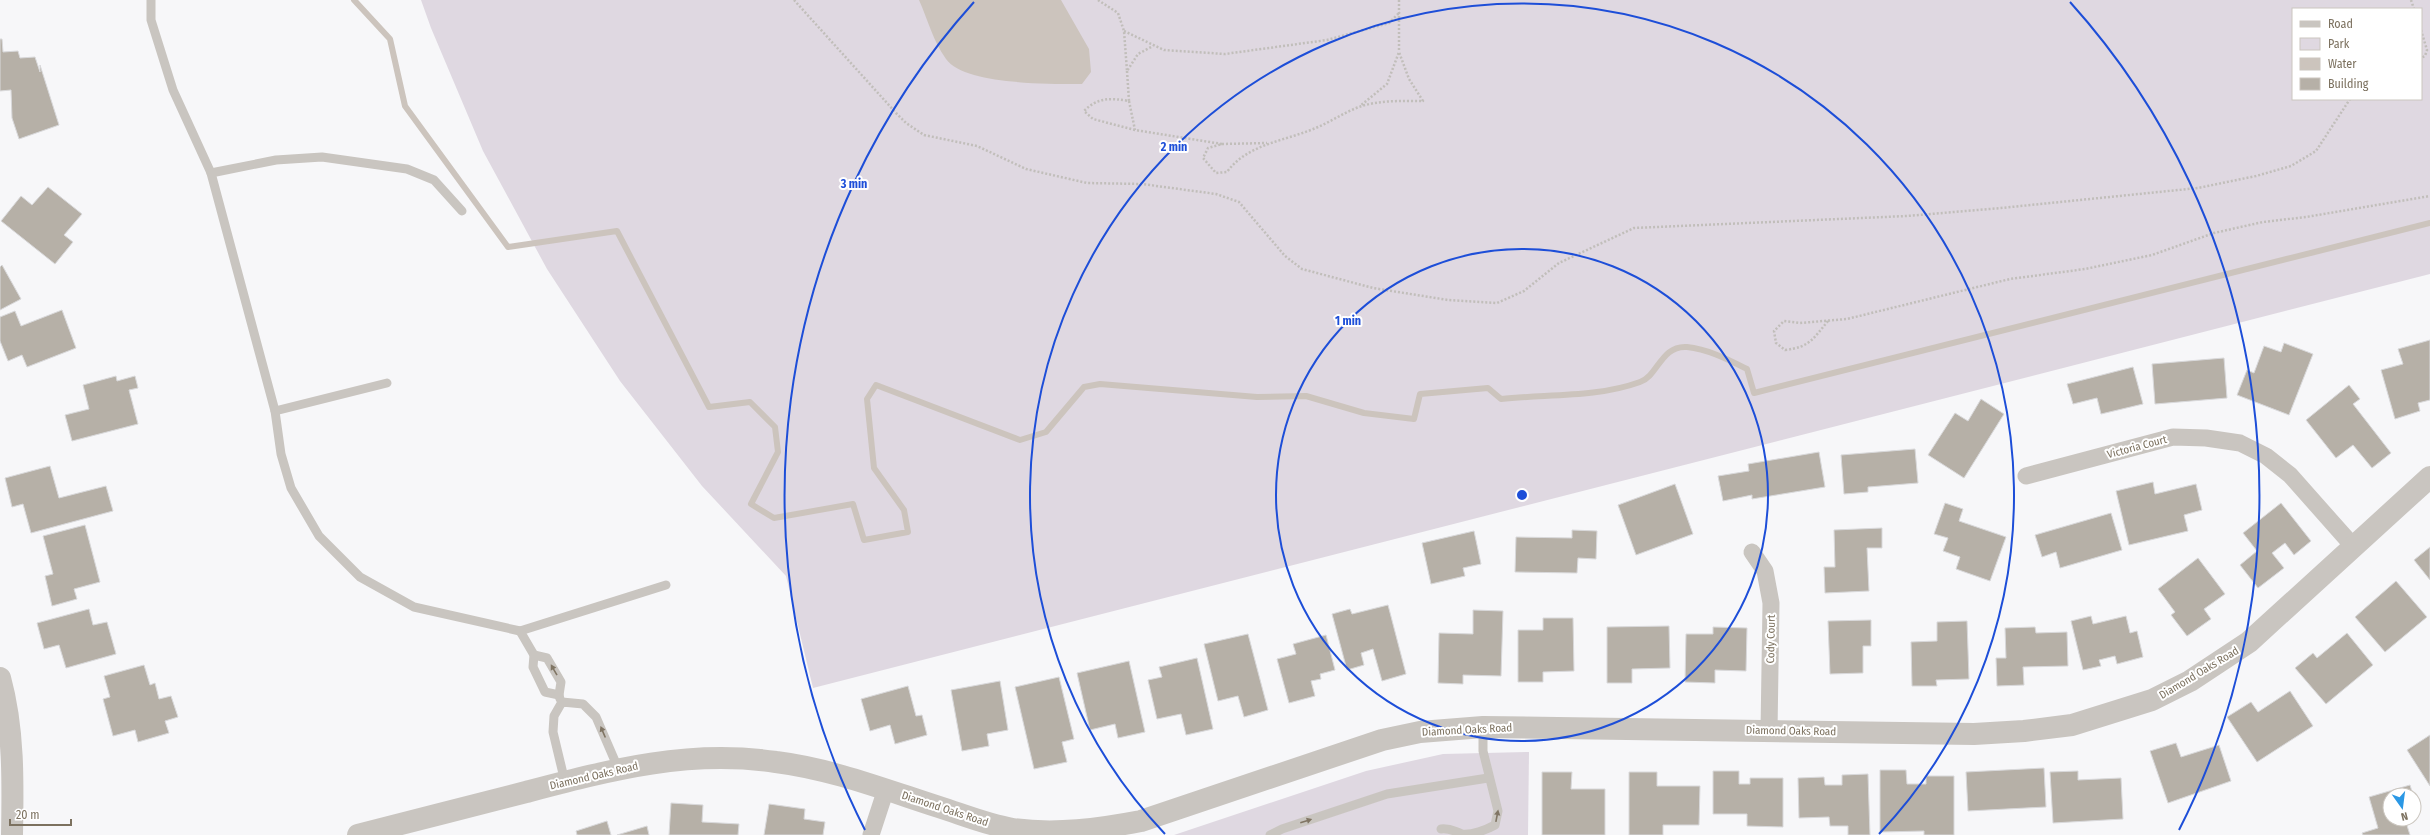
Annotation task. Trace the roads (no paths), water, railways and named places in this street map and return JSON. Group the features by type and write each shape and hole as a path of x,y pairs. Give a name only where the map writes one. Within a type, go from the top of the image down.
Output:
{"street":[{"name":"Victoria Court","path":"2026,476 2173,438 2206,438 2240,443 2266,456 2290,475 2353,546"},
{"name":"Diamond Oaks Road","path":"358,835 618,768 672,760 726,757 777,762 824,772 886,789 985,822 1013,829 1061,833 1111,827 1167,814 1382,740 1420,732 1484,728 2002,732 2072,725 2112,714 2152,700 2190,681 2249,642 2430,476"},
{"name":"Cody Court","path":"1752,552 1765,571 1771,603 1769,731"},
{"path":"0,678 10,721 12,757 12,835"},
{"path":"870,835 886,789"}],"lane":[{"path":"150,0 151,20 173,90 211,174 275,411 281,454 291,488 319,536 360,577 414,607 520,631 666,585"},
{"path":"211,174 276,160 322,157 399,168 434,180 462,211"},
{"path":"275,411 387,383"},
{"path":"520,631 534,655 532,667 545,692 560,699 583,704 596,717 618,768"},
{"path":"534,655 547,658 561,682 560,699 554,716 553,732 565,782"},
{"path":"1441,829 1453,828 1463,835 1482,832 1495,825 1498,811 1488,778 1483,751 1484,728"},
{"path":"1270,835 1282,829 1387,794 1488,778"}],"water":[{"path":"919,0 1061,0 1089,49 1091,72 1082,84 1030,83 970,74 956,68 941,52"}],"waterway":[{"path":"354,0 390,39 405,106 508,247 617,231 709,407 750,402 775,427 778,452 751,504 774,518 853,504 864,540 908,532 904,510 874,468 867,399 876,385 1020,440 1046,432 1084,387 1100,384 1257,397 1306,396 1364,413 1414,419 1420,394 1488,388 1501,399 1571,395 1606,391 1646,379 1671,351 1678,348 1687,347 1710,352 1747,369 1754,393 2430,223"}]}
